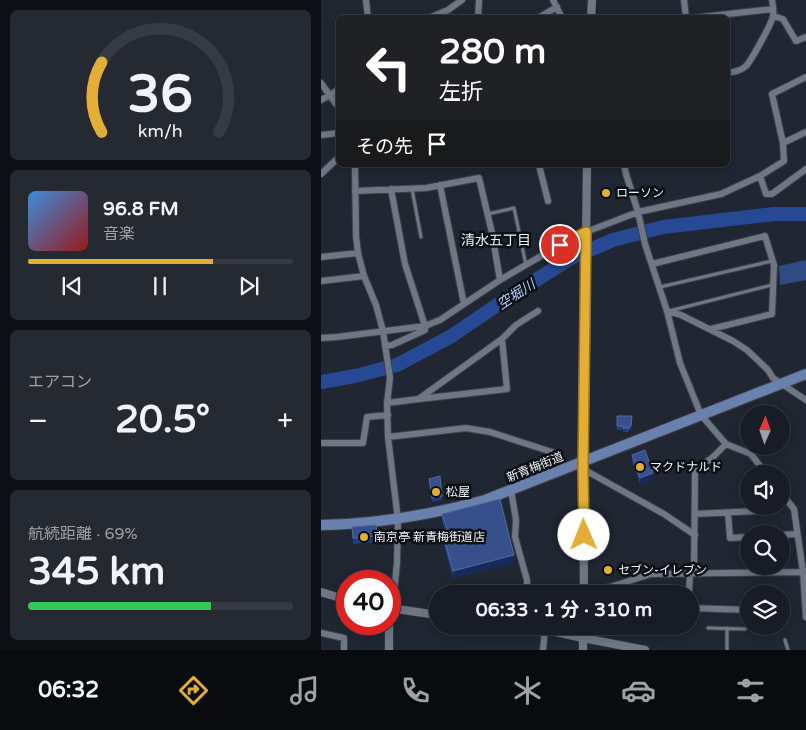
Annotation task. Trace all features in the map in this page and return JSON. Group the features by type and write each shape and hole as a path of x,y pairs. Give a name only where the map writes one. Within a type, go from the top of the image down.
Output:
{"main road":[{"name":"新青梅街道","path":"321,525 398,520 453,509 485,500 564,469 583,465 701,415 806,374"}],"street":[{"path":"366,0 368,15"},
{"path":"436,15 448,10 462,0"},
{"path":"478,15 479,0"},
{"path":"591,15 592,0"},
{"path":"684,0 686,15"},
{"path":"730,72 735,72 747,65 752,58 773,13 773,0"},
{"path":"541,15 555,3 561,15"},
{"path":"730,16 773,13 783,19 796,41 806,38"},
{"path":"321,338 425,326 440,320 500,280 560,245 638,213 721,194 760,176 784,161 783,143 772,94 806,77"},
{"path":"321,83 336,104"},
{"path":"321,100 336,91"},
{"path":"783,143 806,132"},
{"path":"321,135 336,134"},
{"path":"321,174 336,160"},
{"path":"355,167 358,253 383,331 390,376 387,403 388,437 398,520 396,570"},
{"path":"540,167 548,200"},
{"path":"584,585 583,465 587,167"},
{"path":"624,167 645,244 667,311 680,363 701,415 726,444 751,454 760,465"},
{"path":"760,176 767,194 772,194 806,169"},
{"path":"355,191 440,186 479,178 492,233 500,280"},
{"path":"440,186 464,304"},
{"path":"386,347 425,330 405,264 391,189"},
{"path":"652,264 765,236 774,265 772,314 711,329"},
{"path":"321,257 358,253"},
{"path":"321,281 364,276"},
{"path":"419,398 502,339 516,325 538,311"},
{"path":"667,311 681,315 733,341 747,350 768,370 773,378 806,400"},
{"path":"387,403 507,389 502,339"},
{"path":"321,443 363,443 367,416 388,415"},
{"path":"388,437 466,428 490,432 558,454 564,469"},
{"path":"690,585 695,535 695,471 726,444"},
{"path":"583,465 695,535"},
{"path":"511,490 516,520 515,538 527,585"},
{"path":"790,504 794,509 804,572 806,618"},
{"path":"695,514 740,512"},
{"path":"728,513 730,538 740,537"},
{"path":"790,534 797,534"},
{"path":"619,585 651,574 804,572"},
{"path":"321,592 336,597"},
{"path":"699,608 740,610"},
{"path":"401,610 429,613"},
{"path":"321,633 344,638 344,650"},
{"path":"389,635 389,650"},
{"path":"543,650 544,635"},
{"path":"570,635 645,650"},
{"path":"583,638 583,650"}],"lane":[{"path":"412,188 421,237"},
{"path":"487,214 514,208 526,266"},
{"path":"660,287 773,261"},
{"path":"667,311 773,285"},
{"path":"708,628 740,629"},
{"path":"727,628 727,650"},
{"path":"785,640 788,650"}],"shaded area":[{"path":"806,260 806,280 780,285 779,266"}],"building":[{"path":"617,416 632,416 631,426 623,428 623,426 617,426"},
{"path":"645,450 653,473 640,478 632,455"},
{"path":"440,476 442,496 432,498 429,479"},
{"path":"500,499 514,555 453,571 442,531 447,529 442,514"},
{"path":"376,525 377,536 353,538 352,527"}],"waterway":[{"name":"空堀川","path":"321,382 355,376 397,365 450,337 571,258 613,240 663,227 774,214 806,214"}],"place":[{"name":"ローソン","path":"606,193"},
{"name":"マクドナルド","path":"640,467"},
{"name":"松屋","path":"436,492"},
{"name":"南京亭 新青梅街道店","path":"364,537"},
{"name":"セブン-イレブン","path":"608,570"}],"district":[{"name":"清水五丁目","path":"496,240"}],"route":[{"path":"560,245 586,232 584,535"}]}
